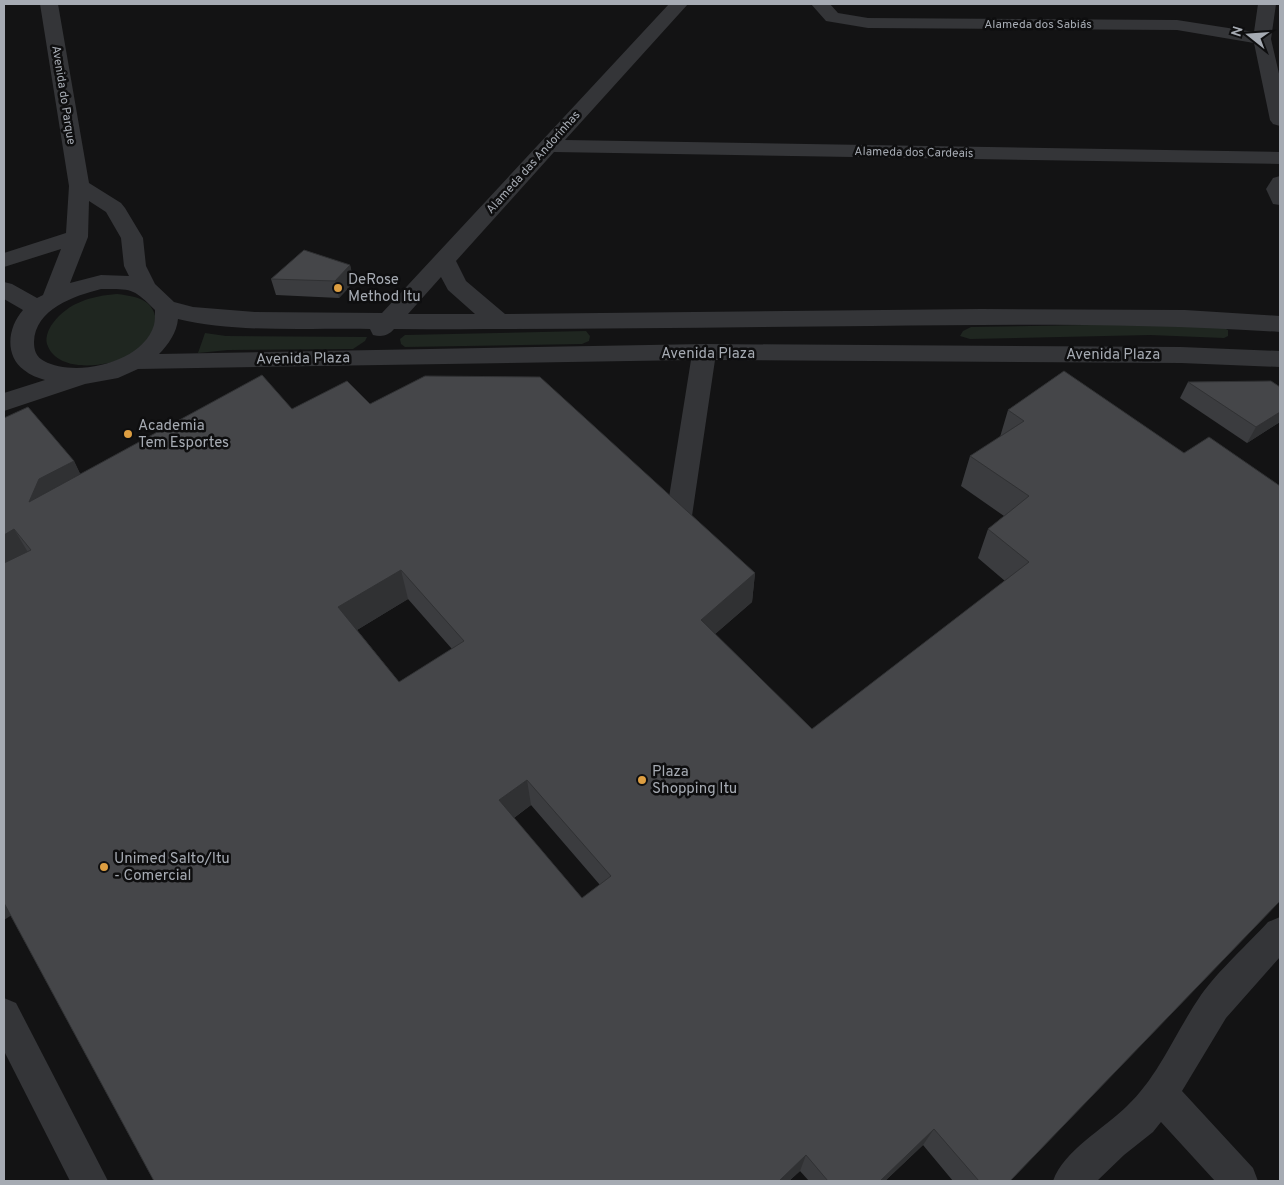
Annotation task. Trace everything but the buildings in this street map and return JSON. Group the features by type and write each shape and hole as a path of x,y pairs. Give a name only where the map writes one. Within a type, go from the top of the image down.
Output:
{"street":[{"name":"Avenida do Parque","path":"40,309 78,237 79,186 49,4"},
{"name":"Alameda das Andorinhas","path":"359,357 388,320 678,4"},
{"name":"Alameda dos Sabiás","path":"820,4 832,16 868,23 1173,18 1262,39"},
{"path":"1268,4 1262,39 1280,120"},
{"name":"Alameda dos Cardeais","path":"547,146 1280,158"},
{"path":"1280,182 1276,189 1280,199"},
{"path":"79,186 114,208 132,238 135,266 146,288 166,308 193,315 255,320 500,322 981,317 1185,318 1279,324"},
{"path":"4,260 78,237"},
{"path":"445,260 456,285 470,299 500,322"},
{"path":"4,340 40,309 76,288 101,282 125,282 146,288"},
{"path":"4,289 40,309"},
{"path":"4,402 80,377 106,373 135,361 155,344 166,326 166,308"},
{"path":"40,309 21,337 23,354 35,367 55,375 80,377"},
{"path":"944,354 945,341 950,332 981,317"},
{"path":"1270,358 1257,342 1261,331 1279,324"},
{"path":"679,516 704,352"},
{"name":"Avenida Plaza","path":"135,361 704,352 1181,355 1270,358"},
{"path":"1074,1180 1111,1142 1140,1119 1160,1094 1214,1006 1280,933"},
{"path":"4,1015 90,1181"},
{"path":"1160,1094 1240,1181"}],"shaded area":[{"path":"117,294 134,297 146,302 154,313 156,330 136,351 120,360 96,365 72,364 52,354 47,344 47,336 59,316 82,301 99,296"},
{"path":"1146,324 1222,327 1228,330 1228,336 1224,338 1150,335 970,339 960,336 963,331 971,327"},
{"path":"586,331 590,336 589,341 582,344 405,347 401,344 400,339 405,335"},
{"path":"205,333 226,336 367,337 365,341 353,349 228,350 198,353"}],"place":[{"name":"DeRose Method Itu","path":"338,288"},
{"name":"Academia Tem Esportes","path":"128,434"},
{"name":"Plaza Shopping Itu","path":"642,780"},
{"name":"Unimed Salto/Itu - Comercial","path":"104,867"}]}
